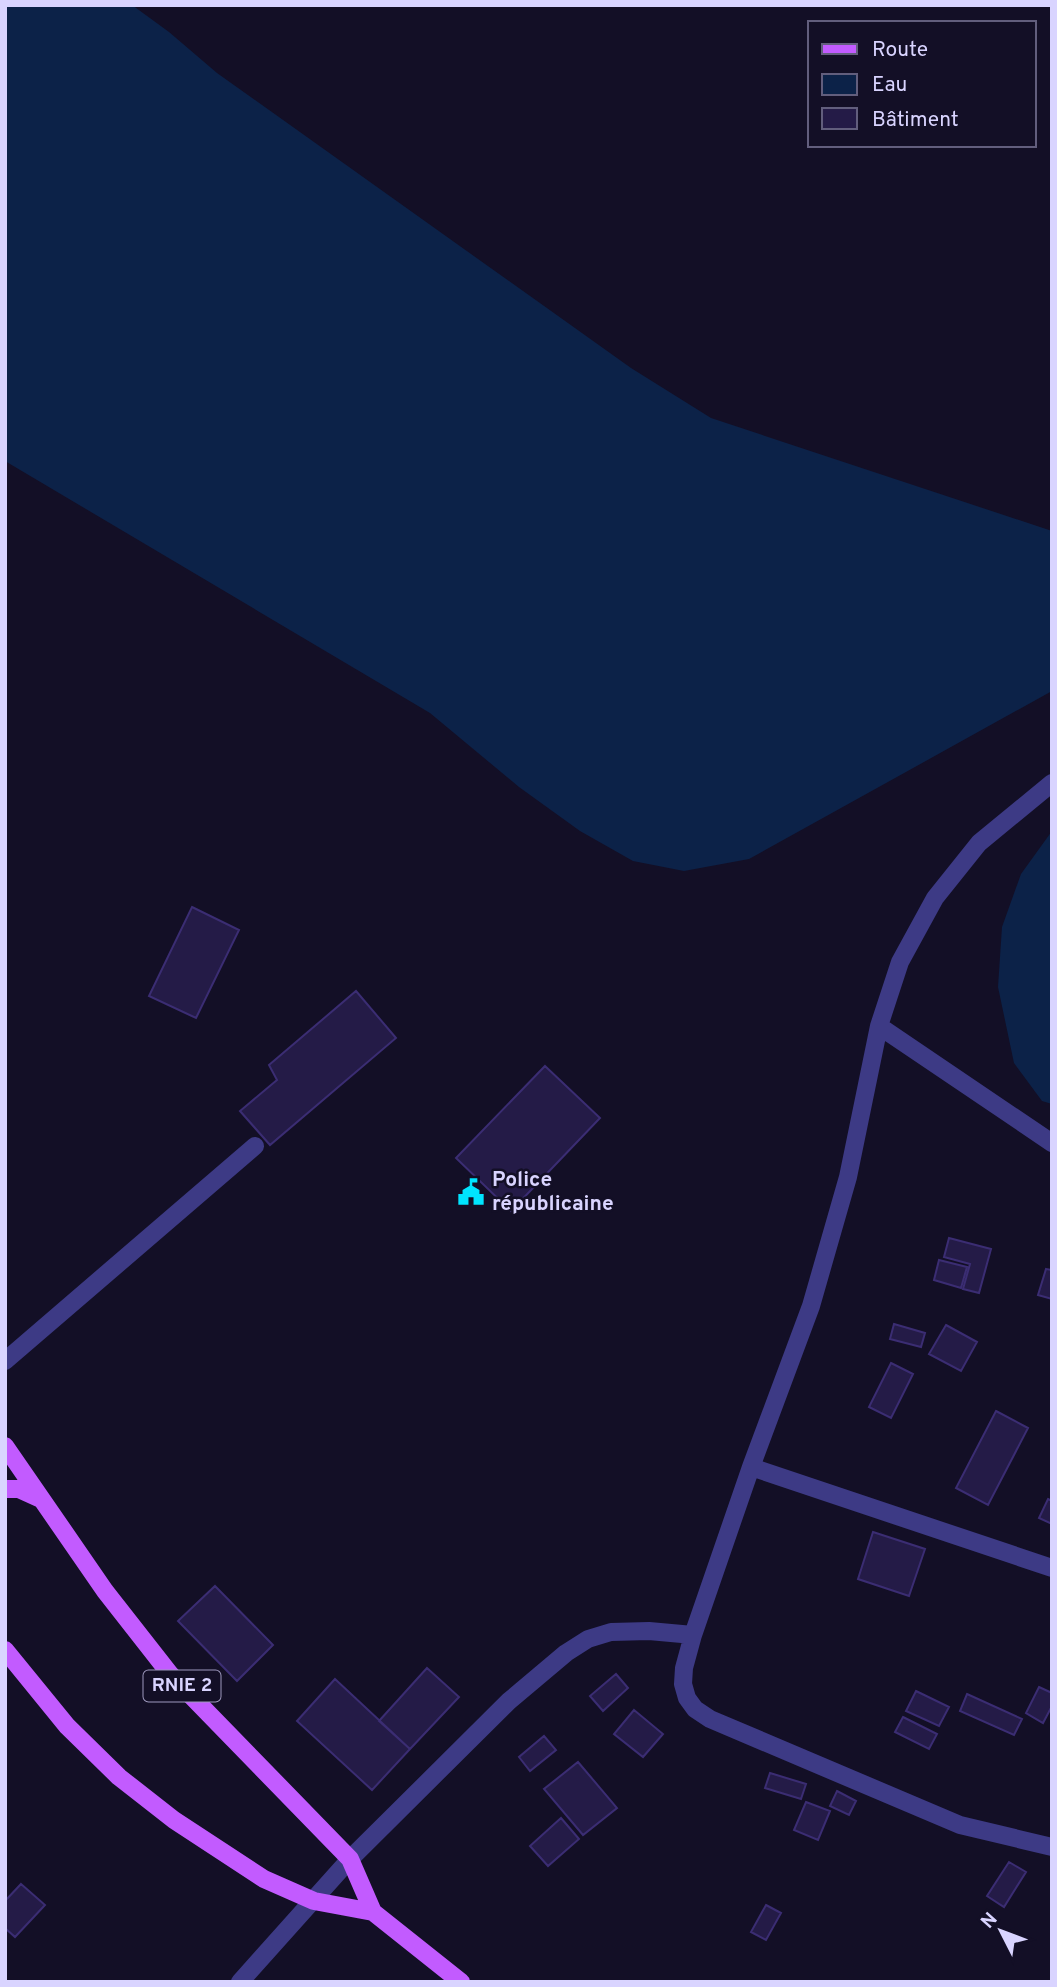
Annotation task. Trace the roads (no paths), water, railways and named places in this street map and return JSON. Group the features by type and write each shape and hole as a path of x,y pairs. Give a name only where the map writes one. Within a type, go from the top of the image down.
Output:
{"main road":[{"name":"RNIE 2","path":"5,1446 104,1591 170,1674 351,1858 373,1912"},
{"path":"5,1489 19,1489 41,1499"},
{"name":"RNIE 2","path":"5,1650 67,1726 119,1777 174,1820 264,1879 314,1901 373,1912 461,1982"}],"street":[{"path":"1052,783 979,843 936,898 900,962 878,1026 848,1177 811,1306 751,1467 693,1635 684,1668 683,1685 687,1698 695,1709 710,1719 960,1825 1052,1847"},
{"path":"878,1026 1052,1143"},
{"path":"5,1361 255,1146"},
{"path":"751,1467 1052,1568"},
{"path":"240,1982 351,1858 509,1701 566,1653 587,1639 611,1632 649,1631 693,1635"}],"water":[{"path":"5,5 132,5 217,73 631,368 711,418 1052,531 1052,691 749,859 684,871 633,861 580,831 519,787 430,713 5,461"},
{"path":"1052,831 1052,1104 1042,1101 1014,1063 998,987 1002,927 1021,874"}],"place":[{"name":"Police républicaine","path":"471,1192"}]}
